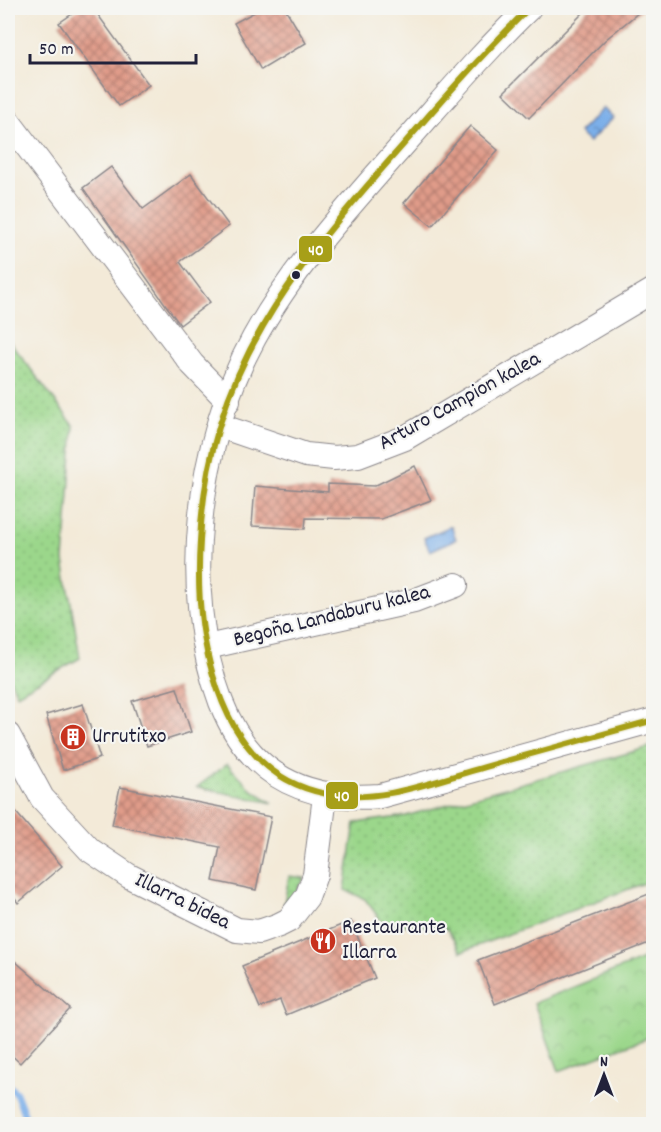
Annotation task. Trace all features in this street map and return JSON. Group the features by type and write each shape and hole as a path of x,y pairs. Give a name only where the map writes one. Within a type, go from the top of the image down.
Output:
{"street":[{"path":"529,8 462,76 316,246 254,338 240,367 208,470 201,517 198,562 207,647 222,706 229,723 246,750 267,770 298,786 325,796 352,798 380,796 654,720"},
{"path":"8,121 192,364 228,402"},
{"name":"Arturo Campion kalea","path":"220,426 306,455 334,458 358,456 405,438 654,290"},
{"name":"Begoña Landaburu kalea","path":"207,647 414,600 456,585"},
{"name":"Illarra bidea","path":"8,735 42,798 90,850 129,876 237,930 259,932 279,926 289,920 307,897 315,875 325,796"}],"green space":[{"path":"8,339 74,426 64,560 80,658 17,694 8,675"},
{"path":"653,746 653,880 461,952 447,929 383,923 365,899 345,890 355,823 406,816"},
{"path":"227,764 252,790 273,803 197,787"},
{"path":"289,876 305,878 287,906 284,904"},
{"path":"653,955 653,1036 559,1071 534,1003"}],"water":[{"path":"603,108 613,118 589,142 579,133"},
{"path":"451,526 456,539 430,551 424,538"}],"building":[{"path":"81,8 93,8 149,85 119,106 59,23"},
{"path":"262,8 285,8 306,43 261,70 234,23"},
{"path":"588,8 644,8 605,40 529,118 503,93"},
{"path":"470,126 498,150 432,226 404,203"},
{"path":"111,167 143,209 191,174 229,226 180,262 210,302 180,325 83,188"},
{"path":"415,466 431,500 381,519 306,518 305,529 252,526 255,486 328,492 328,484 374,486"},
{"path":"177,688 191,732 147,746 132,701"},
{"name":"Urrutitxo","path":"83,704 100,758 63,770 46,715"},
{"path":"120,787 271,817 256,890 213,881 220,847 112,825"},
{"path":"8,803 62,866 18,903 8,890"},
{"path":"654,892 654,941 495,1004 478,960"},
{"path":"351,921 375,978 286,1015 280,1000 260,1008 242,966"},
{"path":"8,955 70,1009 20,1063 8,1052"}],"waterway":[{"path":"8,1085 16,1093 28,1124"}],"transit line":[{"name":"40","path":"529,8 448,93 326,235 264,325 239,373 220,424 207,480 200,541 199,575 205,642 220,697 229,717 252,752 267,767 285,779 304,788 327,794 367,796 407,790 654,720"}],"place":[{"name":"Urrutitxo","path":"73,737"},
{"name":"Restaurante Illarra","path":"323,941"}]}
